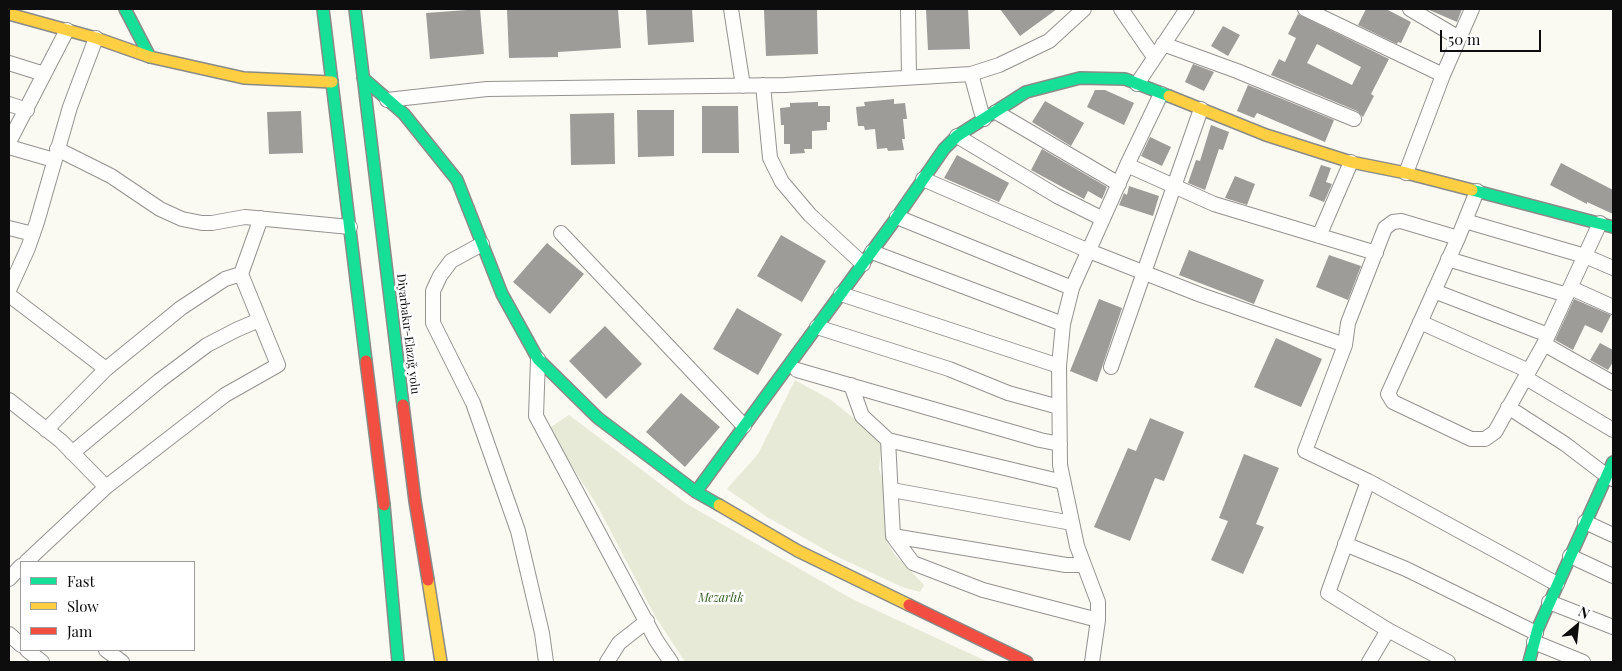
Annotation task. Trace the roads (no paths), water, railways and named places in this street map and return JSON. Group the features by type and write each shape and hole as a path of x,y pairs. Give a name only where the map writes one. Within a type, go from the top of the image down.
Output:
{"main road":[{"path":"125,9 150,57"},
{"path":"323,9 384,504 398,662"},
{"name":"Diyarbakır-Elazığ yolu","path":"355,9 415,501 441,662"},
{"path":"9,14 96,38 150,57 244,78 332,82"},
{"path":"363,78 404,114 457,180 502,294 538,359 598,418 696,492 798,551 1027,662"},
{"path":"696,492 842,294 944,149 957,136 1026,92 1080,78 1125,79 1266,135 1351,162 1406,173 1607,225"},
{"path":"1529,662 1535,637 1549,602 1586,522 1610,477 1613,462"}],"street":[{"path":"732,9 744,86"},
{"path":"908,9 909,77"},
{"path":"387,100 487,89 744,86 971,74 999,65 1049,41 1084,9"},
{"path":"1120,9 1154,58"},
{"path":"1137,84 1187,9"},
{"path":"1305,9 1443,74"},
{"path":"1410,9 1459,38"},
{"path":"1406,173 1443,74 1472,9"},
{"path":"9,142 67,30"},
{"path":"9,290 33,234 70,107 96,38"},
{"path":"1163,44 1237,71 1354,119"},
{"path":"9,63 44,74"},
{"path":"971,74 981,111 1119,184"},
{"path":"763,85 770,158 782,182 810,215 863,264"},
{"path":"1092,662 1098,620 1098,602 1077,546 1060,466 1059,366 1063,324 1072,288 1127,165 1162,94"},
{"path":"9,104 27,110"},
{"path":"1111,366 1201,109"},
{"path":"957,136 1057,196 1103,218"},
{"path":"9,147 55,155 111,176 160,209 182,219 212,223 245,217 350,227"},
{"path":"1319,236 1351,162"},
{"path":"1127,165 1214,204 1376,253"},
{"path":"923,179 1089,251 1201,295 1345,345"},
{"path":"1477,191 1388,394 1393,402 1471,439 1485,439 1495,432 1546,340 1585,256 1607,225"},
{"path":"897,217 1072,288"},
{"path":"23,561 106,487 225,395 278,365 241,274 261,218"},
{"path":"1458,238 1405,222 1397,221 1385,228 1348,323 1345,345 1305,451 1368,481 1557,584"},
{"path":"1465,221 1585,256 1613,268"},
{"path":"9,228 33,234"},
{"path":"561,233 744,426"},
{"path":"482,244 451,261 440,276 433,291 433,323 473,403 518,531 542,633 546,662"},
{"path":"872,252 1063,324"},
{"path":"1448,259 1569,291 1613,307"},
{"path":"46,430 106,369 181,308 225,279 241,274"},
{"path":"1434,291 1546,340 1613,383"},
{"path":"842,294 1059,366"},
{"path":"9,295 106,369"},
{"path":"72,453 207,345 259,320"},
{"path":"1420,322 1527,374 1613,430"},
{"path":"817,327 949,369 1008,394 1059,407"},
{"path":"538,359 536,416 646,621 671,662"},
{"path":"797,370 1040,440 1060,444"},
{"path":"851,385 862,416 888,440 1063,482"},
{"path":"9,400 72,453 106,487"},
{"path":"1508,407 1565,444 1610,477"},
{"path":"888,440 893,536 913,563 932,572 983,590 1098,620"},
{"path":"1368,481 1328,593 1388,630 1448,662"},
{"path":"892,490 1072,523"},
{"path":"1586,522 1613,536"},
{"path":"893,536 1066,565 1084,565"},
{"path":"1345,544 1406,569 1583,662"},
{"path":"1570,556 1613,576"},
{"path":"9,579 19,565"},
{"path":"1549,602 1613,627"},
{"path":"607,662 619,643 646,621"},
{"path":"1369,662 1388,630"},
{"path":"9,634 20,644"},
{"path":"28,651 42,662"},
{"path":"107,651 121,662"}],"park label":[{"name":"Mezarlık","path":"721,598"}]}
